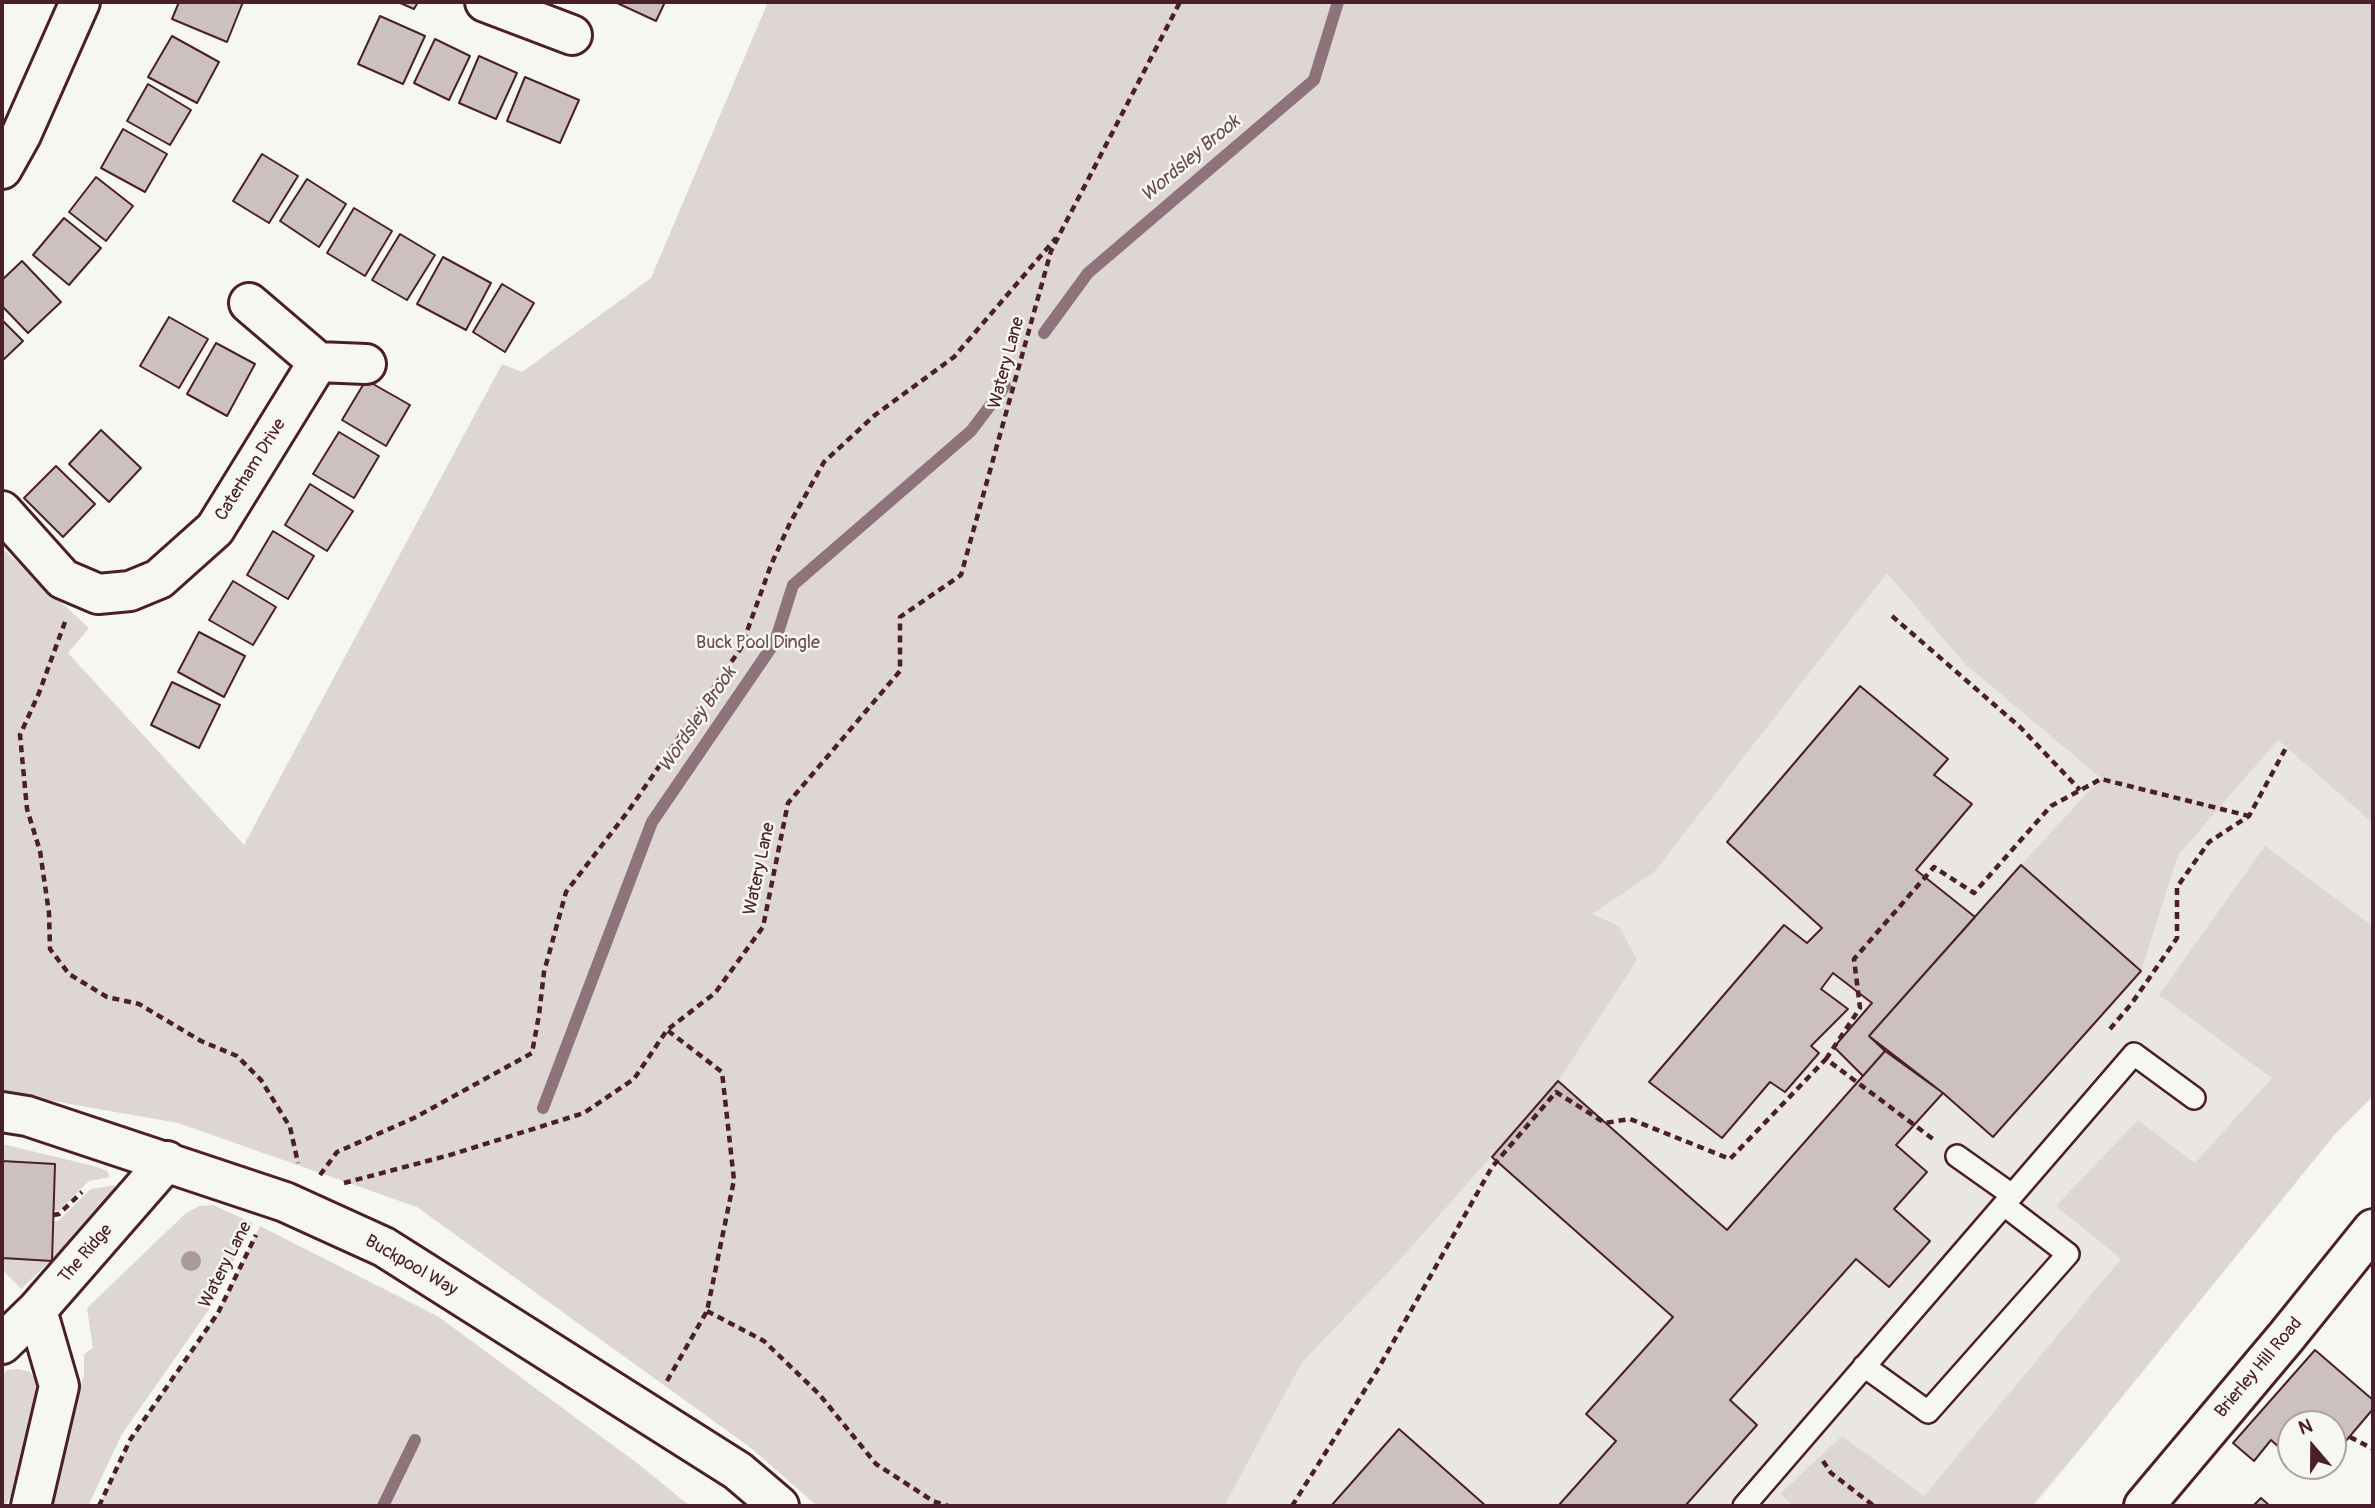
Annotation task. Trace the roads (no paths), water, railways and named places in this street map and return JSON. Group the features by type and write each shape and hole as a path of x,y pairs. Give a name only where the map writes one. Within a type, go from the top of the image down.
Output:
{"street":[{"path":"2,169 11,129 80,2"},
{"path":"507,6 572,35"},
{"path":"249,303 318,362 366,365"},
{"name":"Caterham Drive","path":"2,511 63,579 98,594 130,591 159,579 215,529 318,362"},
{"name":"Buckpool Way","path":"2,1112 27,1116 295,1199 384,1247 649,1414 738,1471 779,1506"},
{"name":"The Ridge","path":"2,1344 37,1310 167,1161"},
{"name":"Brierley Hill Road","path":"2144,1506 2373,1229"},
{"path":"31,1506 59,1386 37,1310"}],"lane":[{"path":"1744,1506 2134,1054 2194,1098"},
{"path":"1864,1366 1927,1412 2068,1254 1956,1156"}],"waterway":[{"name":"Wordsley Brook","path":"1044,333 1088,273 1314,80 1338,2"},
{"name":"Wordsley Brook","path":"543,1108 652,822 775,642 793,585 971,431 1005,386"},
{"name":"Wordsley Brook","path":"383,1506 415,1440"}],"park label":[{"name":"Buck Pool Dingle","path":"758,643"}]}
